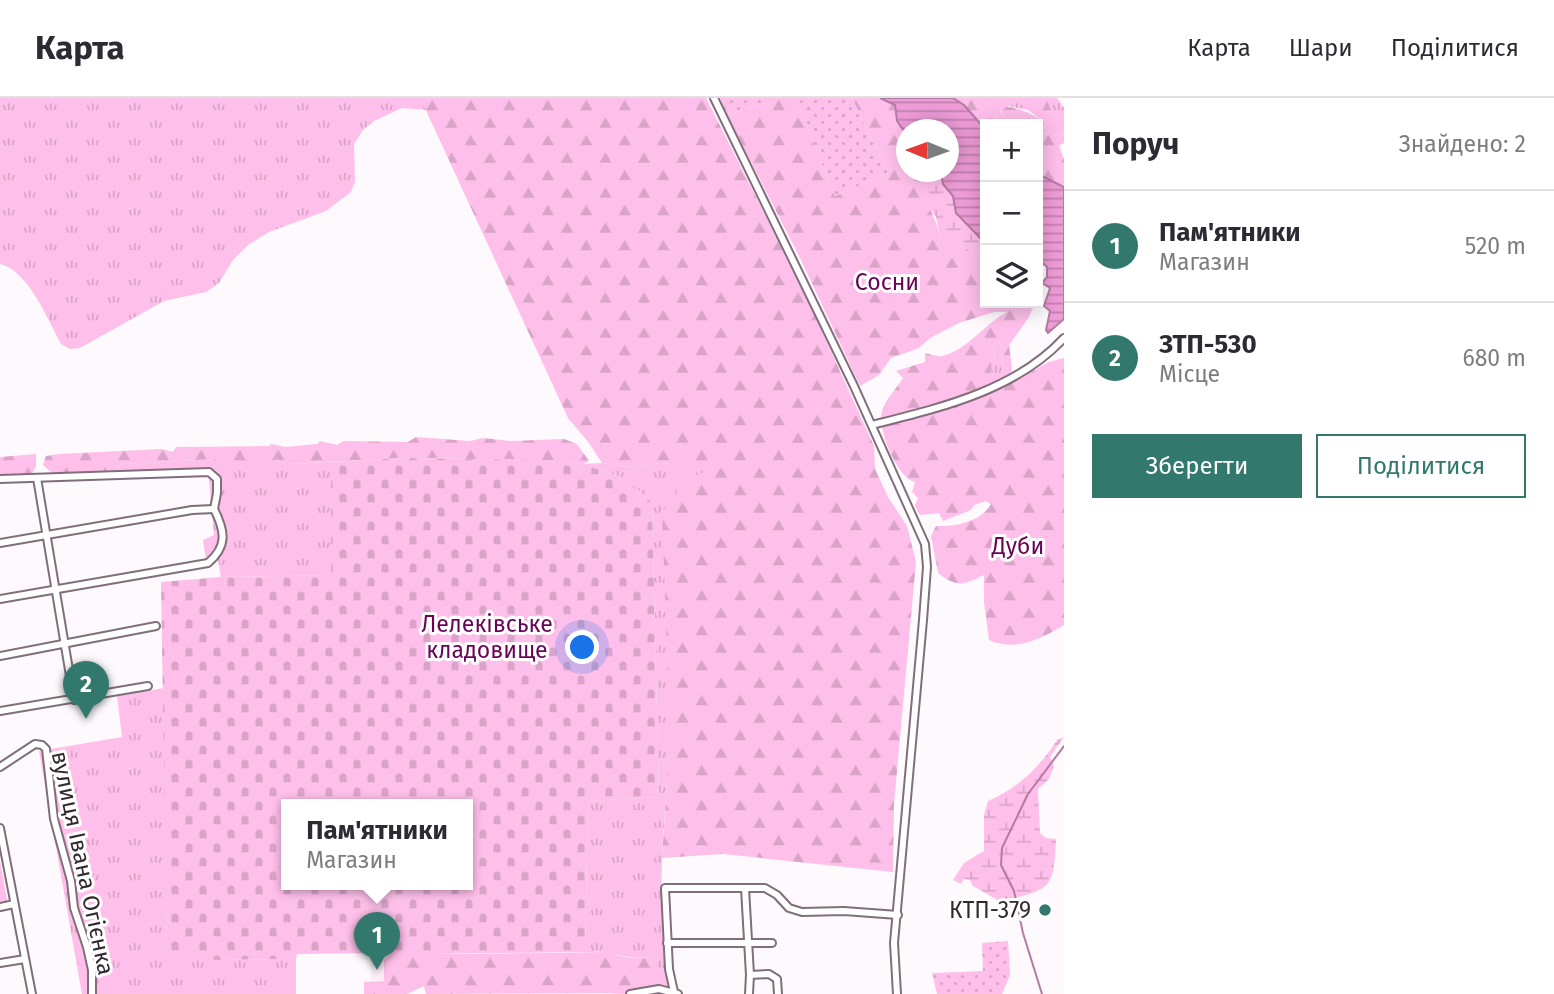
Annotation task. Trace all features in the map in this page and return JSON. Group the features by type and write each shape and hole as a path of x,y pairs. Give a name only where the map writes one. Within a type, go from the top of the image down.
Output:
{"street":[{"path":"714,98 872,425 925,544 927,567 894,943 897,994"},
{"path":"872,425 925,411 1019,376 1064,338"},
{"path":"0,479 209,472 217,479 218,493 214,509 223,527 222,546 208,564 0,599"},
{"path":"37,478 74,699"},
{"path":"0,543 191,510 214,509"},
{"path":"0,656 156,626"},
{"path":"0,710 148,687"},
{"name":"вулиця Івана Огієнка","path":"0,767 35,744 42,745 46,750 54,819 71,881 74,908 92,970 92,994"},
{"path":"0,828 32,994"},
{"path":"629,994 659,989 676,993 667,943 665,888 771,889 789,908 802,912 844,911 898,915"},
{"path":"745,888 750,975 748,994"},
{"path":"0,907 14,904"},
{"path":"667,943 772,943"},
{"path":"0,963 25,959"},
{"path":"750,975 769,974 777,979 778,994"}],"shaded area":[{"path":"880,98 953,98 964,105 980,123 980,238 956,213 953,196 943,182 959,182 959,119 897,119 895,105"},
{"path":"1043,176 1064,187 1064,319 1048,333 1046,330 1050,311 1044,306 1050,288 1043,284 1047,277 1047,267 1043,263"},
{"path":"371,960 384,960 384,981 371,981"}],"green space":[{"path":"0,98 427,98 423,104 426,110 402,108 374,121 363,130 354,144 355,181 351,192 326,211 269,232 248,245 233,260 219,283 206,292 164,301 80,348 70,349 61,344 43,310 20,276 0,264"},
{"path":"427,98 706,98 805,294 874,446 875,469 888,497 907,526 916,562 894,804 893,872 723,854 662,858 670,736 662,511 677,499 676,481 715,469 661,463 632,467 602,463 568,418 423,104"},
{"path":"720,98 782,98 727,115"},
{"name":"Сосни","path":"782,98 792,98 800,108 835,196 888,173 852,98 880,98 895,105 896,182 917,182 932,212 940,236 980,253 980,308 1033,308 1009,345 1012,368 1010,378 1015,380 1049,362 1064,358 1064,625 1037,639 1018,644 1008,645 989,640 984,575 971,581 956,583 938,573 931,536 936,526 967,522 981,515 991,504 986,501 974,505 971,510 943,521 939,513 920,515 915,505 918,498 912,492 915,482 908,479 895,463 885,440 881,419 888,398 903,378 896,371 925,362 925,353 940,356 960,349 1007,312 994,312 959,323 930,338 919,348 891,358 879,375 860,386 800,258 727,115","holes":["998,340 1003,355 1002,381 993,376 990,369 995,356 993,344"]},
{"path":"792,98 852,98 888,173 835,196 800,108"},
{"path":"953,98 993,98 990,107 999,119 980,119 980,123 964,105"},
{"path":"993,98 1057,98 1064,108 1064,135 1043,133 1043,119 1028,110 1009,106 1000,111 1005,119 999,119 990,107"},
{"path":"1022,98 1046,98 1059,129 1055,128"},
{"path":"999,107 1015,108 1039,118 1005,119"},
{"path":"1043,133 1064,135 1064,143 1059,146 1064,159 1064,187 1043,176"},
{"path":"915,182 943,182 953,196 960,216 980,238 980,253 940,236 936,217"},
{"path":"998,340 1003,355 1003,381 993,376 990,368 995,356 993,343"},
{"path":"416,437 470,441 483,438 510,441 564,439 577,444 589,461 583,464 548,460 404,458 287,464 276,459 266,465 226,466 215,459 121,464 113,472 53,474 43,465 46,456 59,454 162,449 173,452 176,447 271,444 286,447 317,444 320,441 337,445 344,441 408,442"},
{"path":"36,454 36,466 31,476 0,477 0,457"},
{"name":"Лелеківське кладовище","path":"404,458 548,460 583,464 626,479 652,503 659,797 588,801 585,952 297,954 296,959 211,960 209,954 167,956 161,582 221,577 331,575 331,462"},
{"path":"215,459 226,466 276,459 287,464 331,462 331,575 221,577 218,560 206,560 203,540 214,535 208,469 113,472 121,464"},
{"path":"602,463 632,467 661,463 718,469 677,499 673,679 661,899 671,994 604,994 630,993 655,956 637,958 585,952 588,801 659,797 652,503 626,479 583,464"},
{"path":"164,688 167,955 210,954 211,960 295,959 296,956 296,994 82,994 39,751 122,737 117,696"},
{"path":"1064,737 1050,757 1054,766 1049,779 1038,789 1040,833 1046,838 1056,839 1051,879 1039,890 1001,902 973,886 970,880 964,879 961,884 953,880 964,863 984,851 984,815 988,801 1027,776 1057,740"},
{"path":"0,861 9,910 0,912"},
{"path":"1008,941 1010,975 1002,994 937,994 932,973 983,971 982,943"},
{"path":"393,952 607,952 631,958 655,956 660,974 630,993 426,994 424,986 407,994 364,994 364,982 384,981 384,960"}],"waterway":[{"path":"1042,994 1023,933 1014,891 1001,865 1002,848 1028,794 1064,746"}],"place":[{"name":"ЗТП-530","path":"86,719"},
{"name":"КТП-379","path":"1045,910"},
{"name":"Пам'ятники","path":"377,970"}],"park label":[{"name":"Дуби","path":"1018,546"}]}
